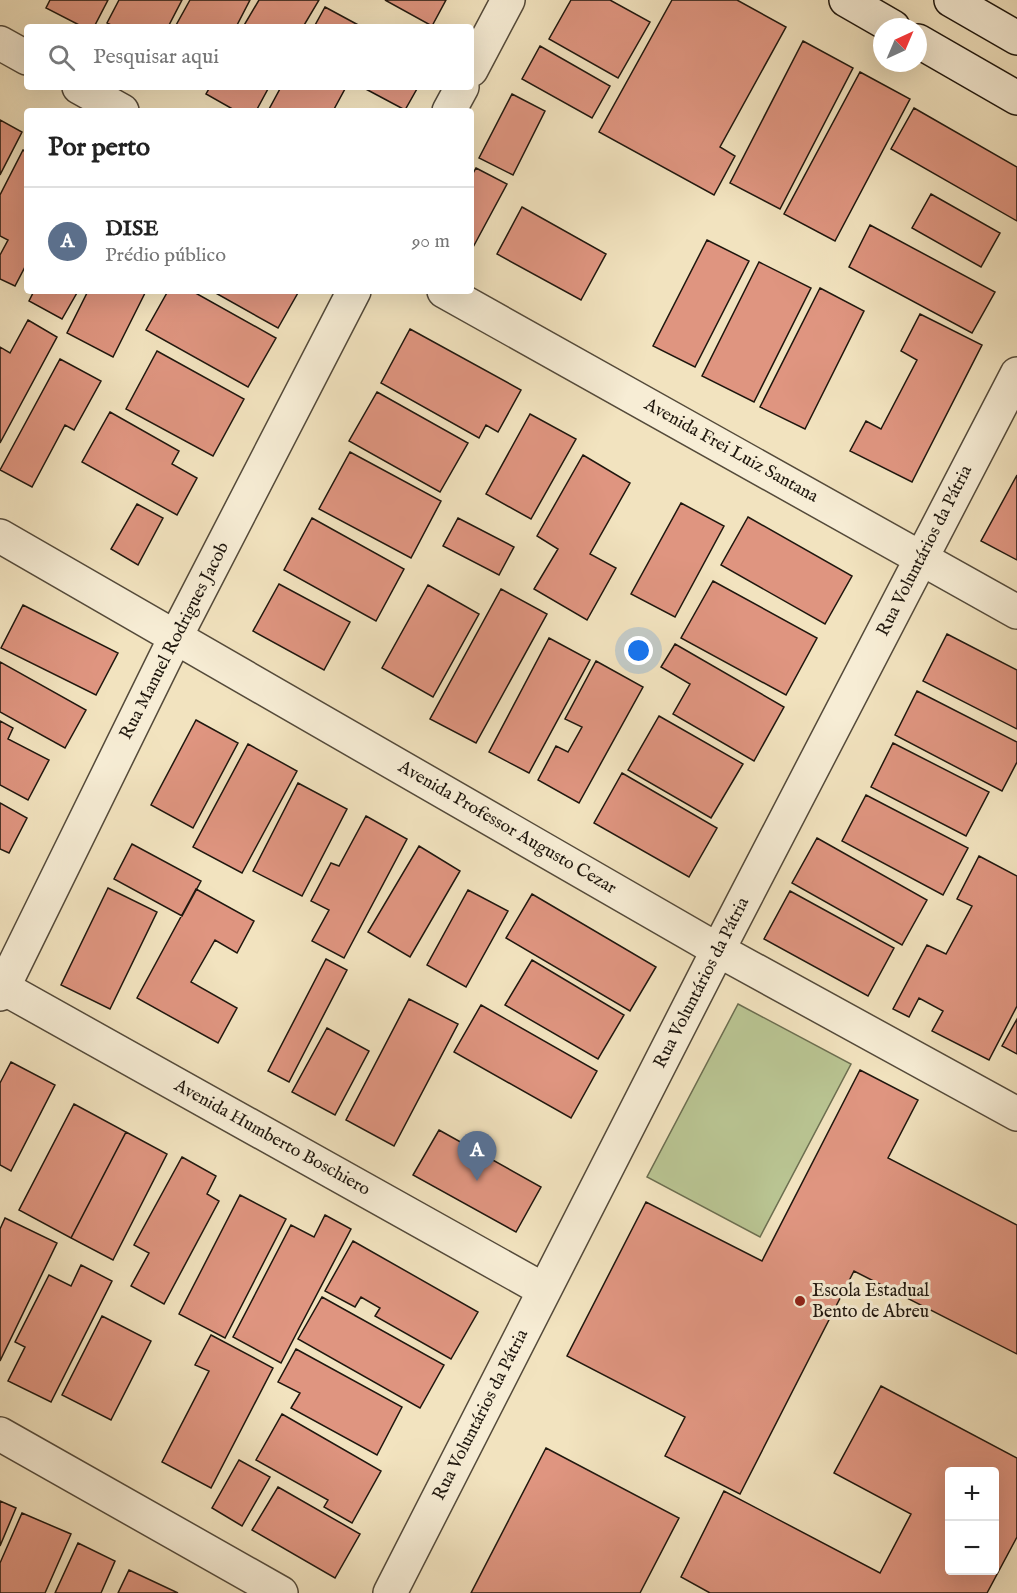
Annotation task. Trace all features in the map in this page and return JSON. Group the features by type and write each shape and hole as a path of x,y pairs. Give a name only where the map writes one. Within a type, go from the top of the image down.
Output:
{"street":[{"path":"474,64 508,0"},
{"path":"846,0 877,18"},
{"path":"951,0 1017,38"},
{"path":"0,43 24,56"},
{"path":"927,46 1017,98"},
{"path":"84,90 117,108"},
{"path":"451,108 460,90"},
{"name":"Rua Manuel Rodrigues Jacob","path":"1,989 176,636 352,294"},
{"name":"Avenida Frei Luiz Santana","path":"449,294 1017,612"},
{"name":"Rua Voluntários da Pátria","path":"390,1593 718,950 1017,374"},
{"name":"Avenida Professor Augusto Cezar","path":"0,536 718,950 1017,1114"},
{"name":"Avenida Humberto Boschiero","path":"1,989 544,1290"},
{"path":"0,1434 281,1593"}],"green space":[{"path":"738,1004 851,1064 760,1237 647,1177"}],"building":[{"path":"50,0 108,0 96,24 77,24 46,8"},
{"path":"119,0 182,0 170,24 107,23"},
{"path":"190,0 250,0 238,24 177,24"},
{"path":"259,0 319,0 305,24 245,24"},
{"path":"385,0 446,0 433,24 428,24"},
{"path":"571,0 610,0 650,22 618,78 549,39"},
{"path":"672,0 737,0 786,27 720,147 735,156 714,195 599,132"},
{"path":"325,7 356,24 316,24"},
{"path":"803,41 853,68 780,209 730,183"},
{"path":"540,46 610,86 592,118 522,79"},
{"path":"860,72 910,99 835,241 784,214"},
{"path":"208,90 267,90 258,108 231,108 206,94"},
{"path":"279,90 344,90 335,108 270,108"},
{"path":"368,90 416,90 406,108 401,108"},
{"path":"512,94 545,111 513,175 479,158"},
{"path":"914,108 1017,167 1017,221 891,149"},
{"path":"0,120 22,132 0,175"},
{"path":"24,150 24,269 15,286 0,279 0,255 8,240 0,236 0,195"},
{"path":"476,168 507,184 474,245 474,172"},
{"path":"931,194 1000,233 981,267 912,228"},
{"path":"522,207 606,254 581,300 497,254"},
{"path":"870,225 995,292 972,333 849,267"},
{"path":"707,240 749,261 695,367 653,346"},
{"path":"759,262 811,288 754,402 702,376"},
{"path":"820,288 864,311 805,429 760,407"},
{"path":"32,294 76,294 62,319 29,301"},
{"path":"86,294 144,294 113,357 67,333"},
{"path":"166,294 197,294 276,338 248,387 146,330"},
{"path":"217,294 297,294 278,328"},
{"path":"920,314 982,345 912,482 850,451 866,421 881,429 917,360 901,351"},
{"path":"28,320 57,337 0,443 0,347 10,353"},
{"path":"410,329 521,390 498,432 486,425 479,438 381,383"},
{"path":"157,351 244,399 213,456 126,409"},
{"path":"60,359 101,381 74,430 65,425 32,487 0,470"},
{"path":"377,392 468,443 440,492 349,441"},
{"path":"110,412 179,451 172,464 197,478 177,515 82,462"},
{"path":"530,414 576,439 531,519 486,494"},
{"path":"350,452 441,501 411,558 319,509"},
{"path":"583,455 630,483 590,554 616,568 587,620 534,589 558,549 537,536"},
{"path":"1017,475 1017,560 981,541"},
{"path":"681,503 724,526 675,617 631,594"},
{"path":"137,504 163,518 138,565 111,549"},
{"path":"748,517 852,576 825,624 721,565"},
{"path":"312,518 404,569 376,621 284,570"},
{"path":"458,518 514,547 499,575 443,546"},
{"path":"713,581 817,638 786,695 681,638"},
{"path":"279,584 350,622 324,670 253,631"},
{"path":"428,585 479,614 433,697 382,668"},
{"path":"501,589 547,614 476,743 430,719"},
{"path":"23,605 118,653 96,695 1,648"},
{"path":"947,634 1017,670 1017,729 923,681"},
{"path":"549,638 590,660 529,773 489,752"},
{"path":"675,644 784,707 754,761 673,714 690,684 661,667"},
{"path":"596,661 643,687 579,803 538,780 556,746 568,752 582,727 565,719"},
{"path":"0,662 86,710 65,748 0,712"},
{"path":"917,691 1017,742 1017,762 1002,791 895,735"},
{"path":"659,716 743,764 711,818 628,770"},
{"path":"196,720 238,743 193,828 151,805"},
{"path":"0,721 13,728 8,739 49,760 28,800 0,785"},
{"path":"893,743 989,792 966,836 871,787"},
{"path":"248,744 297,771 242,873 193,847"},
{"path":"622,773 717,828 689,877 594,823"},
{"path":"298,783 347,809 302,896 253,871"},
{"path":"866,795 968,848 943,895 842,841"},
{"path":"0,803 27,818 9,853 0,849"},
{"path":"366,816 407,839 344,958 312,941 329,910 311,901 331,863 339,866"},
{"path":"817,838 927,900 902,945 792,883"},
{"path":"132,844 201,881 182,916 114,879"},
{"path":"419,846 460,871 410,957 368,932"},
{"path":"979,856 1017,876 1017,1006 989,1060 932,1031 943,1011 919,998 909,1017 893,1009 927,945 946,954 972,906 957,899"},
{"path":"108,888 157,912 110,1009 61,985"},
{"path":"196,889 254,921 237,953 215,940 191,982 237,1008 218,1043 137,998"},
{"path":"468,890 508,911 466,987 427,965"},
{"path":"790,891 894,948 868,996 764,939"},
{"path":"532,894 656,967 630,1011 506,938"},
{"path":"326,959 347,970 289,1082 268,1071"},
{"path":"532,960 624,1015 598,1059 505,1005"},
{"path":"409,999 458,1024 394,1146 346,1120"},
{"path":"481,1005 597,1071 571,1118 454,1052"},
{"path":"1017,1019 1017,1054 1002,1046"},
{"path":"327,1028 369,1051 335,1115 292,1092"},
{"path":"11,1062 55,1085 11,1171 0,1165 0,1083"},
{"path":"860,1070 918,1100 888,1158 1017,1225 1017,1354 854,1271 740,1494 665,1456 685,1417 567,1356 646,1202 762,1261"},
{"path":"74,1104 126,1132 71,1238 19,1210"},
{"path":"439,1130 541,1187 516,1232 413,1175"},
{"path":"126,1132 167,1154 113,1260 71,1238"},
{"path":"182,1157 216,1176 207,1194 219,1201 164,1304 131,1286 149,1253 134,1245"},
{"path":"240,1195 286,1219 225,1338 179,1314"},
{"path":"325,1215 351,1229 281,1363 233,1337 291,1225 314,1237"},
{"path":"5,1218 57,1243 0,1361 0,1229"},
{"path":"353,1241 478,1312 451,1359 375,1316 380,1308 361,1297 355,1307 325,1291"},
{"path":"81,1265 112,1281 51,1402 8,1381 25,1347 15,1342 49,1275 71,1286"},
{"path":"322,1297 444,1365 420,1408 298,1339"},
{"path":"102,1316 151,1341 111,1420 62,1395"},
{"path":"211,1335 273,1368 211,1488 162,1462 209,1371 195,1365"},
{"path":"296,1349 402,1407 377,1455 291,1408 300,1393 278,1382"},
{"path":"881,1386 1017,1458 1017,1537 999,1571 999,1467 945,1467 945,1575 997,1575 987,1593 710,1593 681,1577 724,1491 880,1573 911,1514 834,1473"},
{"path":"282,1414 381,1471 352,1523 324,1507 328,1500 256,1460"},
{"path":"546,1448 679,1518 640,1593 471,1593"},
{"path":"239,1460 270,1477 242,1526 212,1508"},
{"path":"278,1487 360,1534 335,1578 252,1530"},
{"path":"0,1501 16,1508 0,1546"},
{"path":"22,1513 71,1534 45,1593 0,1593 0,1563"},
{"path":"78,1543 115,1561 101,1593 55,1593"},
{"path":"129,1570 178,1593 118,1593"}],"place":[{"name":"DISE","path":"477,1181"},
{"name":"Escola Estadual Bento de Abreu","path":"800,1301"}]}
